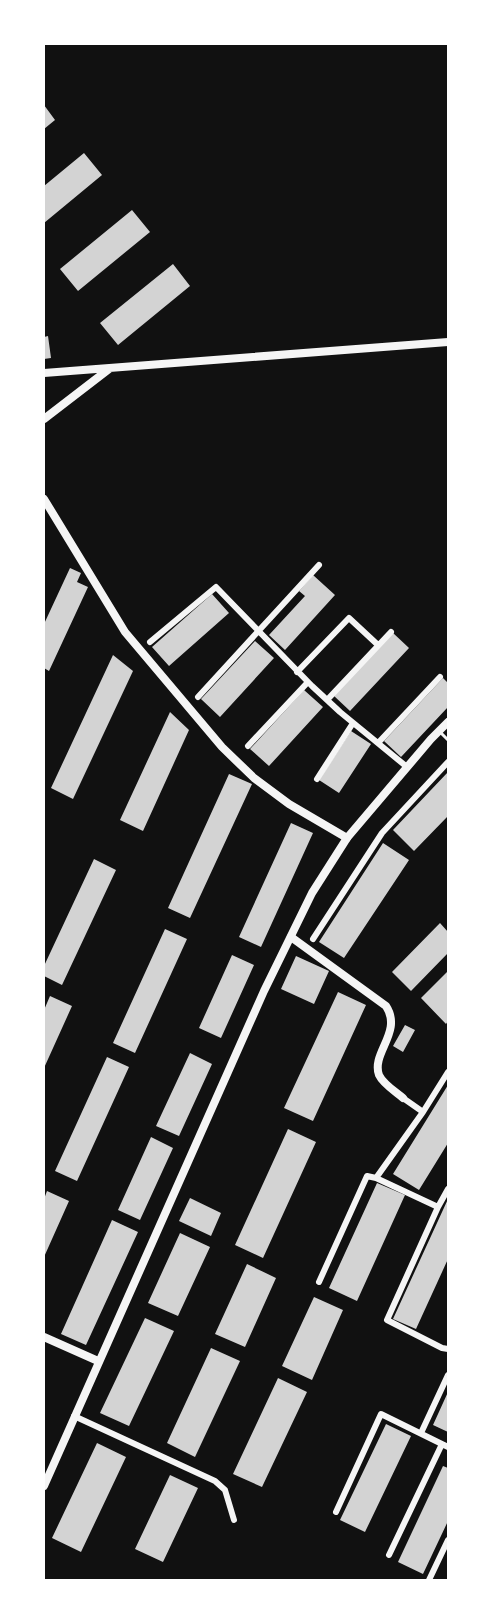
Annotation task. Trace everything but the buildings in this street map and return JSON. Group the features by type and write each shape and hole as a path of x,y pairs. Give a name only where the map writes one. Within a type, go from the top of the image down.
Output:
{"main road":[{"path":"44,1486 260,1002 312,893 346,837 448,722"}],"street":[{"path":"44,373 448,342"},
{"path":"44,419 110,368"},
{"path":"44,499 124,632 222,747 254,777 289,804 346,837"},
{"path":"198,698 319,565"},
{"path":"150,642 216,587 297,672 353,723 407,766"},
{"path":"297,672 349,618 378,645"},
{"path":"327,700 390,632"},
{"path":"378,743 440,677"},
{"path":"248,746 308,682"},
{"path":"317,779 353,723"},
{"path":"313,939 382,833 448,762"},
{"path":"291,937 386,1006 393,1016 378,1064 378,1072 381,1078 403,1098 423,1112"},
{"path":"376,1178 448,1072"},
{"path":"319,1282 367,1176 438,1207"},
{"path":"448,1189 387,1320 448,1349"},
{"path":"44,1337 98,1361"},
{"path":"421,1433 448,1375"},
{"path":"336,1512 381,1414 445,1445 389,1555"},
{"path":"74,1416 215,1481 225,1490 234,1520"},
{"path":"429,1581 448,1540"}],"lane":[{"path":"439,731 448,740"}]}
